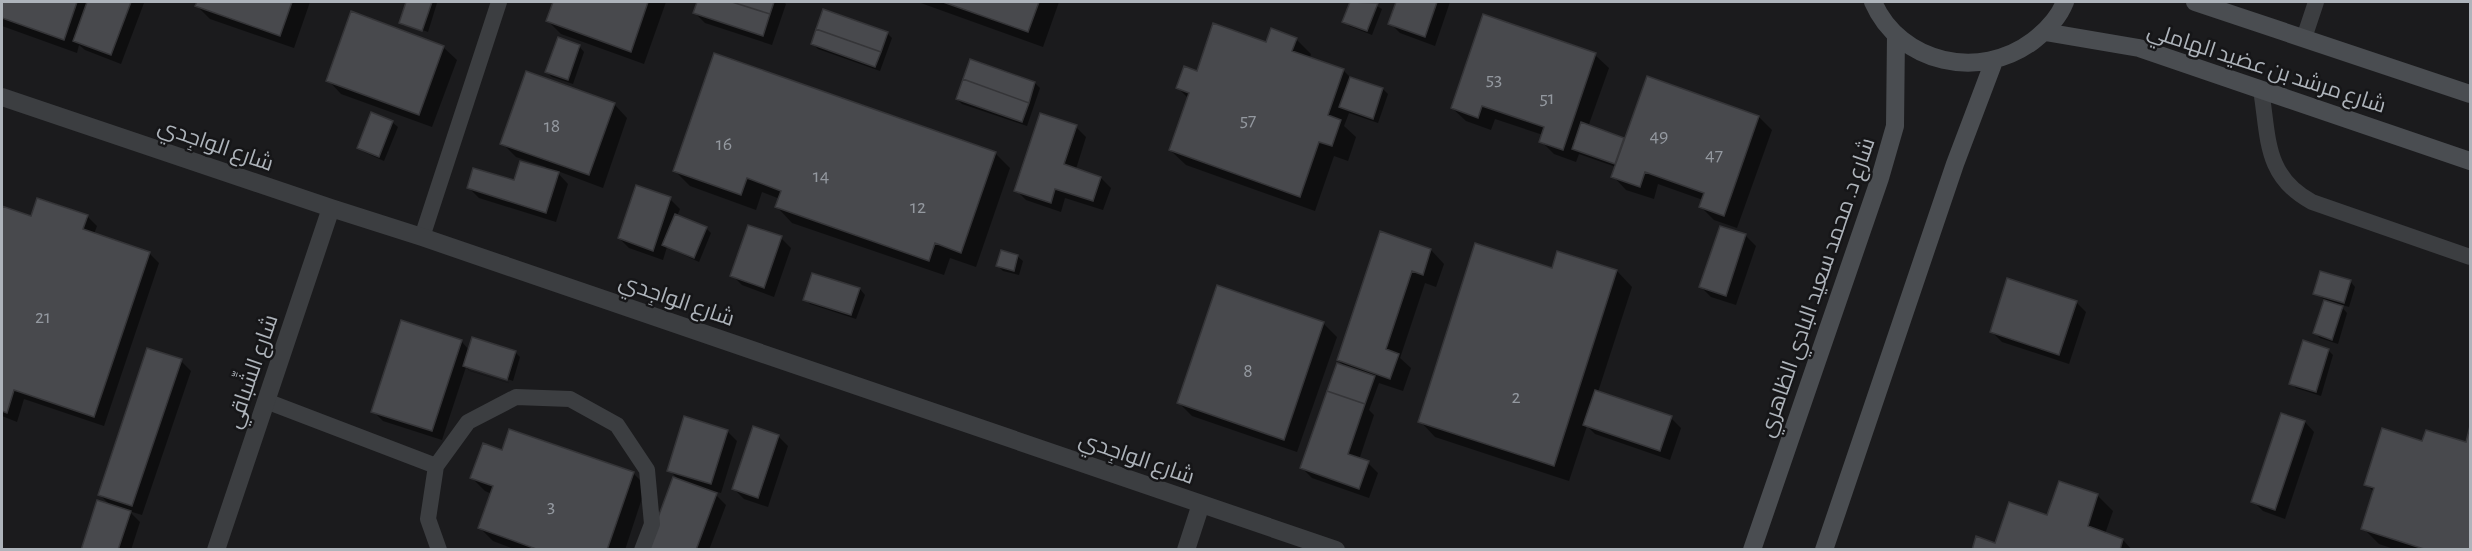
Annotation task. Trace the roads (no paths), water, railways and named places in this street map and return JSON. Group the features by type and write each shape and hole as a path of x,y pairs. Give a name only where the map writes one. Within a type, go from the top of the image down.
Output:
{"street":[{"path":"1873,2 1896,35 1925,54 1959,64 1994,61 2021,50 2045,32 2065,2"},
{"name":"شارع مرشد بن عضيد الهاملي","path":"2195,2 2470,94"},
{"name":"شارع مرشد بن عضيد الهاملي","path":"2045,32 2139,48 2470,161"},
{"name":"شارع د. محمد سعيد البادي الظاهري","path":"1752,549 1880,178 1895,126 1896,35"},
{"path":"1824,549 1955,164 1994,61"},
{"name":"شارع الواجِدي","path":"2,97 422,237 1336,549"},
{"name":"شارع الشِّباقي","path":"216,549 331,208"},
{"path":"1186,549 1201,504"}],"lane":[{"path":"422,237 500,2"},
{"path":"2304,38 2316,2"},
{"path":"2261,90 2272,161 2286,184 2298,194 2312,202 2470,257"},
{"path":"439,549 428,519 436,466 468,422 516,397 570,399 617,425 647,470 652,524 642,549"},
{"path":"266,401 436,466"}]}
